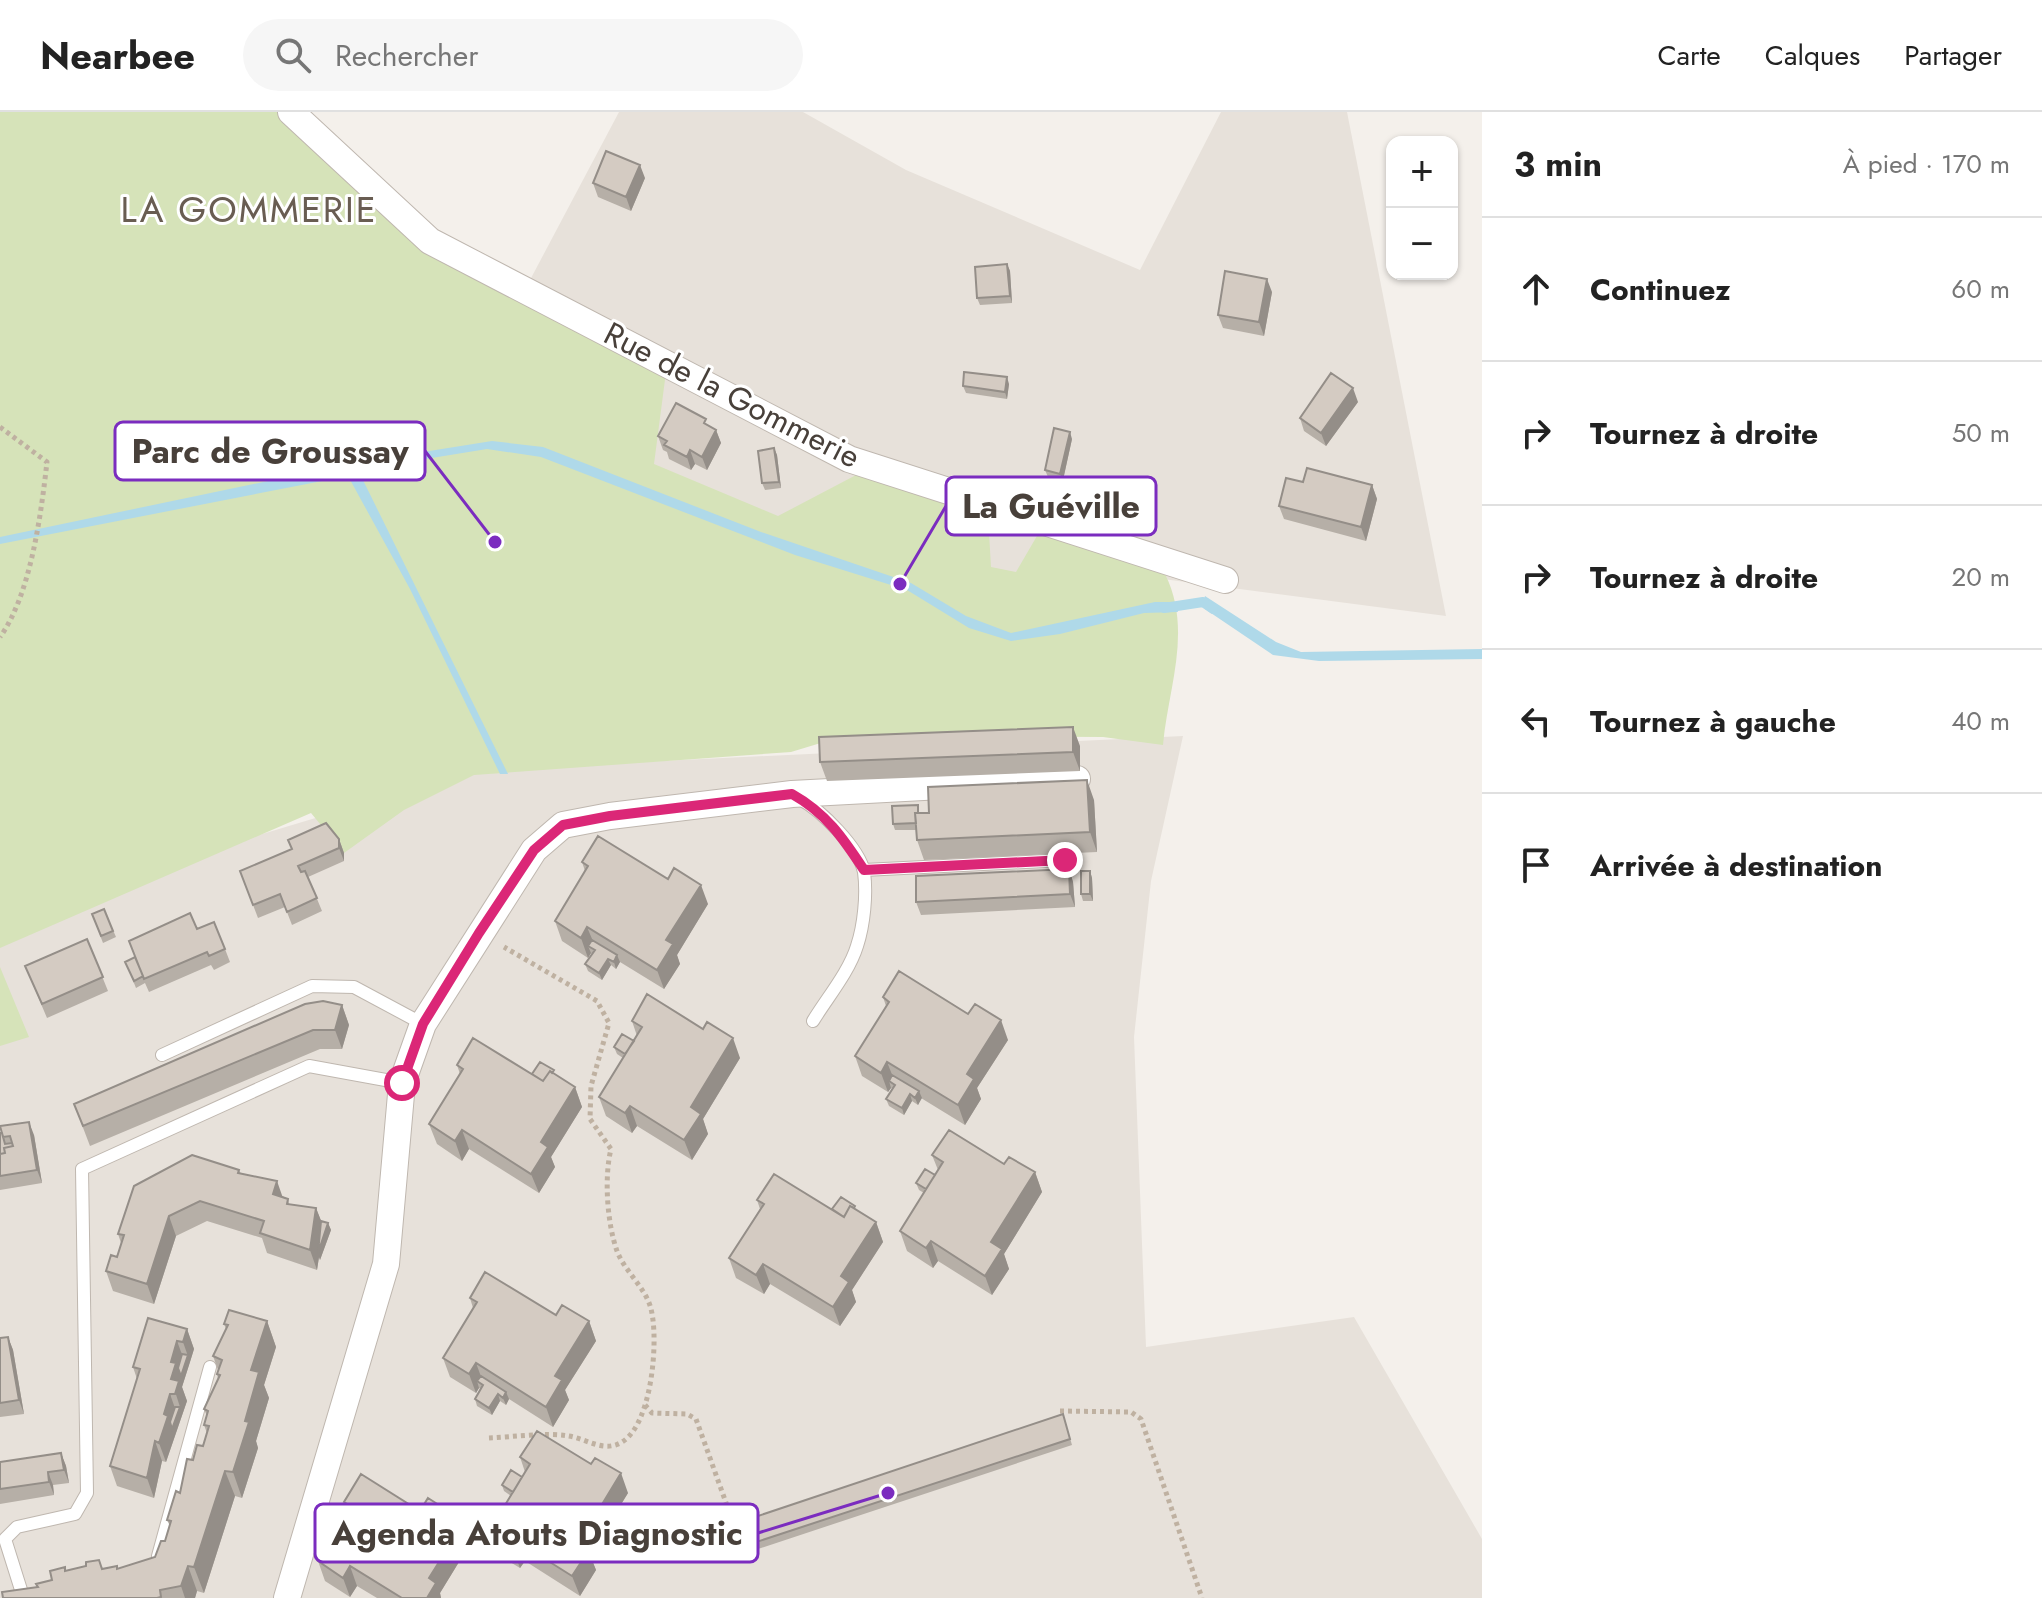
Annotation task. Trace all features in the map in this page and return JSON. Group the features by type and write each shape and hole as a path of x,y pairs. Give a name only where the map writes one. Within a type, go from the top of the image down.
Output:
{"street":[{"name":"Rue de la Gommerie","path":"291,112 430,241 849,459 1225,580"},
{"path":"287,1598 386,1264 402,1083 423,1024 534,850 563,825 610,816 792,794 1077,779"}],"lane":[{"path":"792,794 814,806 837,829 864,870 864,908 857,947 813,1021"},
{"path":"864,870 1065,860"},
{"path":"162,1055 312,986 354,987 423,1024"},
{"path":"37,1591 16,1594 5,1539 17,1527 75,1514 87,1493 82,1169 309,1066 402,1083"},
{"path":"154,1570 210,1367"}],"path":[{"path":"0,427 47,462 31,556 11,621 0,637"},
{"path":"479,933 597,1001 609,1023 591,1086 590,1119 611,1149 604,1174 617,1251 651,1307 655,1354 645,1405 635,1429 621,1443 598,1446 569,1436 489,1438"},
{"path":"645,1405 652,1413 687,1414 696,1419 734,1525"},
{"path":"1060,1411 1131,1412 1141,1419 1202,1598"}],"shaded area":[{"path":"619,112 803,112 906,170 1140,270 1221,112 1347,112 1446,616 1140,576 1018,580 780,522 648,469 435,233 530,280"},
{"path":"1183,736 1151,881 1134,1037 1146,1347 1354,1317 1482,1539 1482,1598 0,1598 0,913 475,770"}],"green space":[{"path":"0,112 281,112 358,185 666,372 654,464 778,516 858,474 988,515 991,567 1016,572 1041,529 1165,574 1173,595 1178,638 1163,745 1103,737 927,736 824,742 791,752 474,775 404,810 344,853 311,813 0,948"},
{"path":"0,967 29,1037 0,1046"}],"water":[{"path":"492,441 543,447 761,532 911,583 966,616 1011,633 1155,602 1175,602 1178,612 1144,613 1060,634 1011,641 969,628 907,590 795,555 541,457 487,449 358,470 508,774 500,774 410,589 348,476 0,544 0,537 354,463"},
{"path":"1205,596 1276,642 1301,652 1482,649 1482,659 1319,661 1273,655 1202,607"}],"building":[{"path":"606,151 640,165 626,197 593,183"},
{"path":"1007,264 1010,296 977,298 975,267"},
{"path":"1225,271 1267,279 1259,322 1218,315"},
{"path":"964,372 1007,377 1005,392 963,386"},
{"path":"1331,373 1353,388 1321,433 1300,418"},
{"path":"676,403 706,419 704,423 716,430 702,457 690,450 687,457 664,445 667,441 658,436"},
{"path":"1054,428 1070,432 1060,474 1045,470"},
{"path":"774,448 779,482 762,483 758,451"},
{"path":"1307,468 1372,485 1361,527 1279,506 1286,478 1303,482"},
{"path":"1073,727 1073,752 820,762 819,737"},
{"path":"1087,780 1090,832 917,840 915,813 929,813 928,787"},
{"path":"918,805 916,823 893,824 892,806"},
{"path":"326,823 339,839 339,848 298,866 301,872 305,871 317,898 287,912 280,894 253,905 240,871 292,849 288,840"},
{"path":"598,836 668,879 674,868 701,885 666,940 673,944 657,970 587,927 581,938 555,921 588,866 582,862"},
{"path":"1069,869 1070,894 916,902 916,876"},
{"path":"1081,871 1090,871 1090,894 1081,894"},
{"path":"104,909 113,931 101,936 92,914"},
{"path":"190,913 197,929 214,922 225,949 209,956 207,952 144,979 129,941"},
{"path":"87,939 103,977 42,1004 25,966"},
{"path":"592,940 617,955 614,962 608,959 599,973 585,964 595,950 588,946"},
{"path":"135,957 143,976 134,981 125,962"},
{"path":"899,971 968,1014 975,1004 1001,1020 967,1074 974,1079 958,1105 887,1062 881,1073 855,1056 889,1002 883,997"},
{"path":"647,994 703,1029 707,1022 733,1038 691,1107 701,1114 684,1140 630,1106 625,1113 599,1097 642,1027 632,1021"},
{"path":"323,1001 342,1005 335,1030 313,1030 83,1126 74,1104 305,1004"},
{"path":"622,1034 634,1041 625,1054 614,1047"},
{"path":"473,1038 543,1081 550,1071 575,1087 541,1142 548,1147 531,1174 462,1130 455,1141 429,1124 463,1069 457,1065"},
{"path":"540,1062 554,1070 543,1081 532,1074"},
{"path":"892,1075 919,1091 915,1098 910,1094 902,1108 886,1099 895,1085 889,1081"},
{"path":"29,1122 37,1170 0,1176 0,1154 5,1153 4,1148 13,1146 10,1136 3,1137 0,1126"},
{"path":"949,1130 1004,1164 1009,1157 1035,1172 991,1242 1002,1249 985,1276 931,1241 926,1248 900,1231 943,1162 932,1155"},
{"path":"0,1133 5,1144 12,1143 13,1146 4,1148 5,1153 0,1154"},
{"path":"192,1155 239,1170 238,1173 277,1181 273,1194 288,1199 287,1204 316,1208 310,1250 260,1233 264,1221 200,1201 169,1216 147,1284 106,1271 111,1255 117,1257 124,1235 118,1234 134,1186"},
{"path":"925,1169 935,1175 926,1189 916,1183"},
{"path":"774,1174 844,1217 850,1206 876,1222 841,1276 849,1282 833,1307 763,1264 756,1275 729,1258 764,1204 757,1200"},
{"path":"841,1197 855,1206 850,1206 844,1217 832,1209"},
{"path":"321,1221 328,1223 318,1253"},
{"path":"485,1272 556,1315 562,1305 589,1321 555,1376 562,1380 546,1407 476,1363 469,1374 443,1358 477,1302 470,1298"},
{"path":"229,1310 267,1321 251,1370 259,1372 245,1421 249,1422 233,1472 225,1471 194,1567 188,1566 181,1586 160,1590 161,1597 157,1598 3,1598 2,1592 38,1587 36,1584 52,1580 50,1571 65,1567 65,1571 99,1560 102,1569 117,1566 117,1569 155,1557 161,1541 165,1541 171,1521 167,1520 176,1491 180,1493 187,1459 193,1460 197,1445 203,1446 209,1426 204,1425 208,1411 204,1409 220,1375 217,1374 222,1360 213,1356 228,1325 224,1324"},
{"path":"148,1318 187,1329 183,1342 177,1341 171,1362 176,1363 171,1379 179,1381 175,1394 170,1394 164,1414 168,1416 159,1443 155,1441 147,1478 110,1466 140,1369 133,1367"},
{"path":"8,1337 19,1400 0,1403 0,1338"},
{"path":"182,1354 188,1355 181,1376 178,1368"},
{"path":"481,1376 506,1392 503,1398 498,1394 489,1408 475,1399 483,1385 477,1381"},
{"path":"175,1407 180,1407 172,1429 170,1422"},
{"path":"1063,1414 1070,1439 744,1546 737,1523"},
{"path":"537,1431 591,1464 595,1458 621,1473 578,1544 589,1550 572,1576 518,1542 513,1549 488,1533 530,1464 520,1457"},
{"path":"61,1453 64,1470 48,1472 49,1482 0,1489 0,1462"},
{"path":"511,1470 522,1477 513,1492 502,1485"},
{"path":"361,1474 431,1518 437,1508 463,1524 429,1578 436,1583 427,1598 402,1598 350,1566 343,1578 318,1561 351,1506 344,1502"},
{"path":"428,1498 442,1507 440,1510 437,1508 431,1518 420,1511"}],"waterway":[{"path":"1164,608 1203,602 1213,609"}],"place":[{"name":"Parc de Groussay","path":"495,542"},
{"name":"La Guéville","path":"900,584"},
{"name":"Agenda Atouts Diagnostic","path":"888,1493"}],"district":[{"name":"LA GOMMERIE","path":"249,209"}],"route":[{"path":"402,1083 423,1024 479,933 534,850 563,825 610,816 792,794 814,806 837,829 864,870 1065,860"}]}
